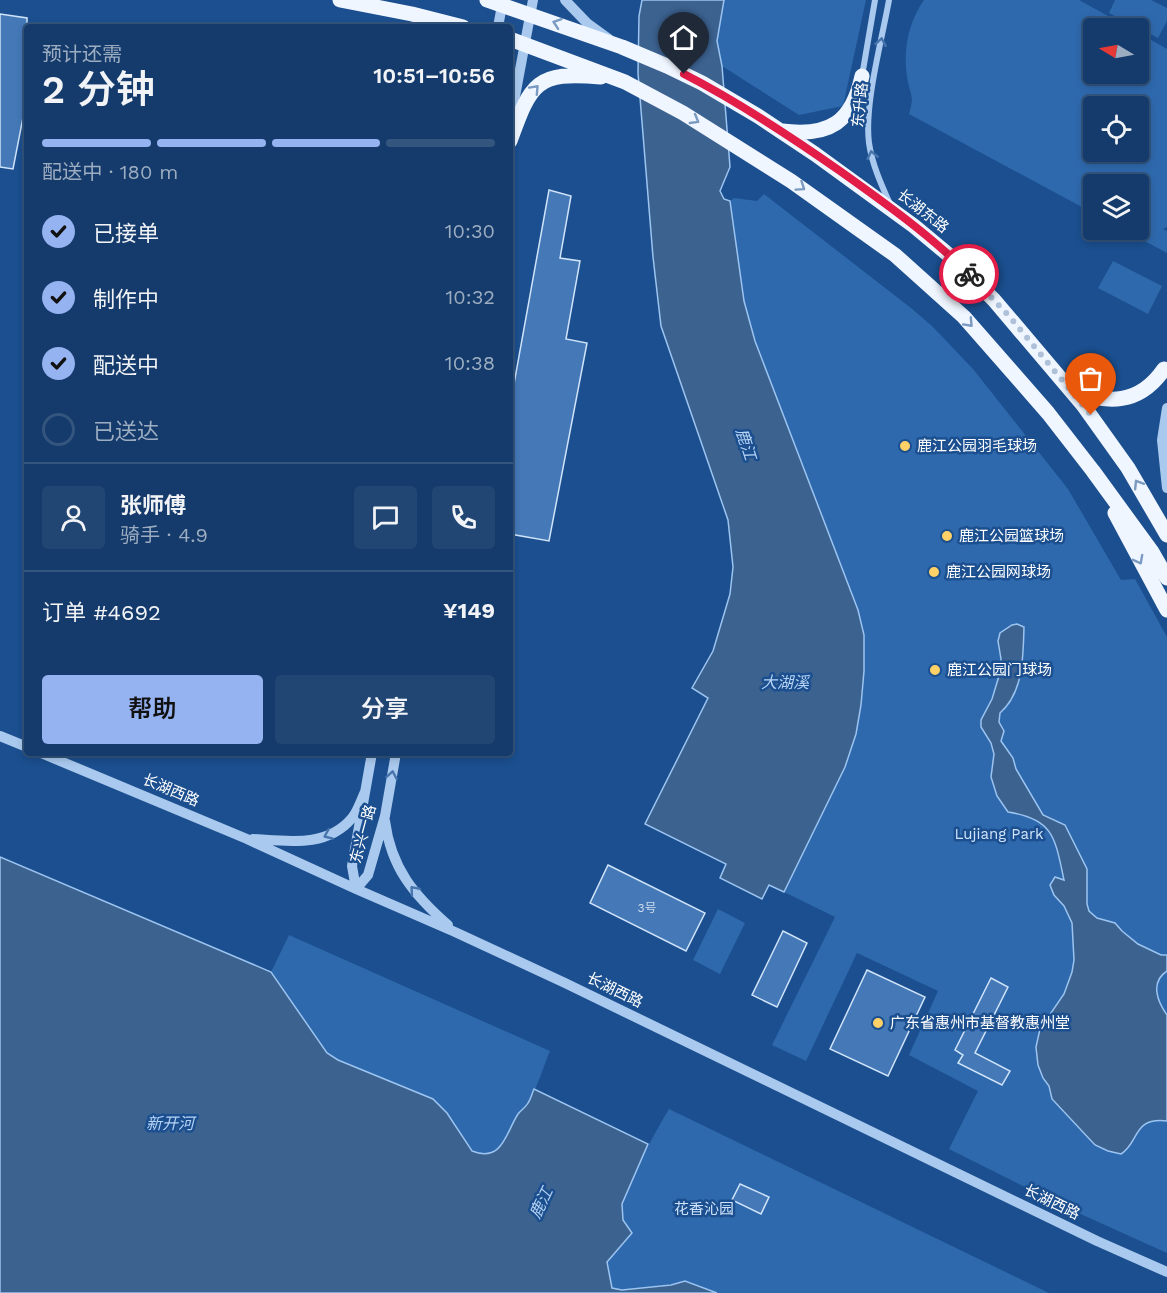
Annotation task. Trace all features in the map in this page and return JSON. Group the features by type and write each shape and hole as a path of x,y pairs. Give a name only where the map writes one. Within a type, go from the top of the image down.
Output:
{"main road":[{"path":"340,0 451,24"},
{"path":"487,0 532,7 622,47"},
{"path":"517,41 626,81 701,123 860,228 933,288 980,335 1058,426 1152,552 1167,578"},
{"name":"长湖东路","path":"622,47 684,74 758,116 893,209 950,256 981,286 1067,387 1138,483 1167,535"},
{"path":"513,133 526,99 532,90 543,81 554,77 574,75 626,81"},
{"path":"781,131 811,131 840,121 853,105 862,76"},
{"path":"1067,387 1102,398 1123,399 1144,389 1166,366"},
{"path":"1093,471 1167,610"}],"street":[{"path":"565,0 587,23 622,47"},
{"name":"东升路","path":"862,76 875,0"},
{"name":"东升路","path":"889,0 873,85 869,136 874,166 893,209"},
{"path":"499,24 503,2"},
{"path":"513,88 517,41 532,7"},
{"path":"412,14 427,24"},
{"path":"1167,408 1162,440 1167,488"},
{"path":"0,736 24,746"},
{"name":"长湖西路","path":"49,756 248,838 455,932 576,988 1097,1241 1167,1272"},
{"name":"东兴一路","path":"356,889 352,866 371,756"},
{"name":"东兴一路","path":"356,889 368,875 385,816 395,756"},
{"path":"248,838 299,841 323,838 339,830 353,816 365,792"},
{"path":"385,816 392,853 404,878 455,932"}],"green space":[{"path":"724,0 866,0 843,106 799,115 722,66 717,41"},
{"path":"924,0 1079,0 1112,18 1083,18 1083,84 1149,84 1149,39 1167,49 1167,227 1163,229 1167,231 1167,253 1143,240 1149,240 1149,174 1083,174 1083,208 909,114 912,99 907,77 906,47 914,18"},
{"path":"1115,0 1151,0 1167,8 1167,21 1158,38 1149,33 1149,18 1119,18 1109,13"},
{"name":"Lujiang Park","path":"764,194 911,308 932,326 973,369 1068,489 1121,580 1135,579 1167,637 1167,1253 1065,1207 949,1149 978,1091 909,1055 938,991 857,953 806,1061 772,1045 835,917 784,892 845,767 856,734 864,671 864,635 858,610 755,341 744,301 730,201 734,198 757,201"},
{"path":"1113,261 1162,286 1148,314 1098,288"},
{"path":"718,909 745,923 720,974 693,960"},
{"path":"289,935 550,1051 532,1096 498,1149 483,1154 472,1151 447,1113 433,1099 338,1060 327,1053 271,972"},
{"name":"花香沁园","path":"669,1109 1049,1293 717,1293 689,1282 622,1290 612,1288 606,1262 632,1233 622,1219 622,1204 640,1161"}],"water":[{"name":"大湖溪","path":"642,0 724,0 717,41 722,66 730,167 720,191 724,199 730,201 744,301 755,341 858,610 864,635 861,705 856,734 845,767 784,892 769,885 762,899 720,878 726,864 645,824 708,698 692,688 713,651 730,594 733,567 728,520 661,326 638,73 639,16"},
{"path":"1017,624 1024,627 1021,673 1014,695 1000,713 999,722 1004,731 1001,741 1013,758 1016,769 1043,815 1065,825 1087,869 1089,911 1097,918 1115,923 1138,944 1161,955 1167,955 1167,971 1158,981 1157,992 1160,1004 1167,1015 1167,1121 1156,1121 1142,1127 1121,1154 1095,1145 1052,1099 1049,1086 1038,1065 1036,1047 1040,1029 1064,994 1074,960 1072,923 1050,885 1055,877 1064,880 1054,842 1044,826 1023,815 1008,812 997,796 991,777 994,754 991,743 981,727 981,720 992,699 999,676 1001,659 998,641 1000,633"},
{"name":"新开河","path":"0,857 271,972 327,1053 338,1060 433,1099 447,1113 472,1151 482,1154 491,1153 502,1144 534,1089 648,1144 622,1204 623,1220 632,1233 607,1262 612,1288 622,1290 671,1285 685,1281 717,1293 0,1293"}],"building":[{"path":"0,14 27,18 27,24 24,24 24,112 13,169 0,167"},
{"path":"549,190 571,196 560,258 580,261 566,339 587,343 549,541 513,535 513,389"},
{"path":"608,865 705,913 686,951 590,903"},
{"path":"783,931 807,943 777,1007 752,995"},
{"name":"广东省惠州市基督教惠州堂","path":"867,970 925,997 888,1076 830,1049"},
{"path":"991,978 1008,987 975,1053 1010,1071 1002,1085 958,1063 963,1055 955,1050"},
{"path":"740,1184 769,1197 761,1214 732,1200"}],"way so far":[{"path":"969,274 1009,316 1091,415"}],"place":[{"name":"鹿江公园羽毛球场","path":"905,446"},
{"name":"鹿江公园篮球场","path":"947,536"},
{"name":"鹿江公园网球场","path":"934,572"},
{"name":"鹿江公园门球场","path":"935,670"},
{"name":"广东省惠州市基督教惠州堂","path":"878,1023"}],"route":[{"path":"684,74 758,116 815,154 893,209 969,274"}],"water label":[{"name":"鹿江","path":"746,444"},
{"name":"鹿江","path":"541,1203"}]}
